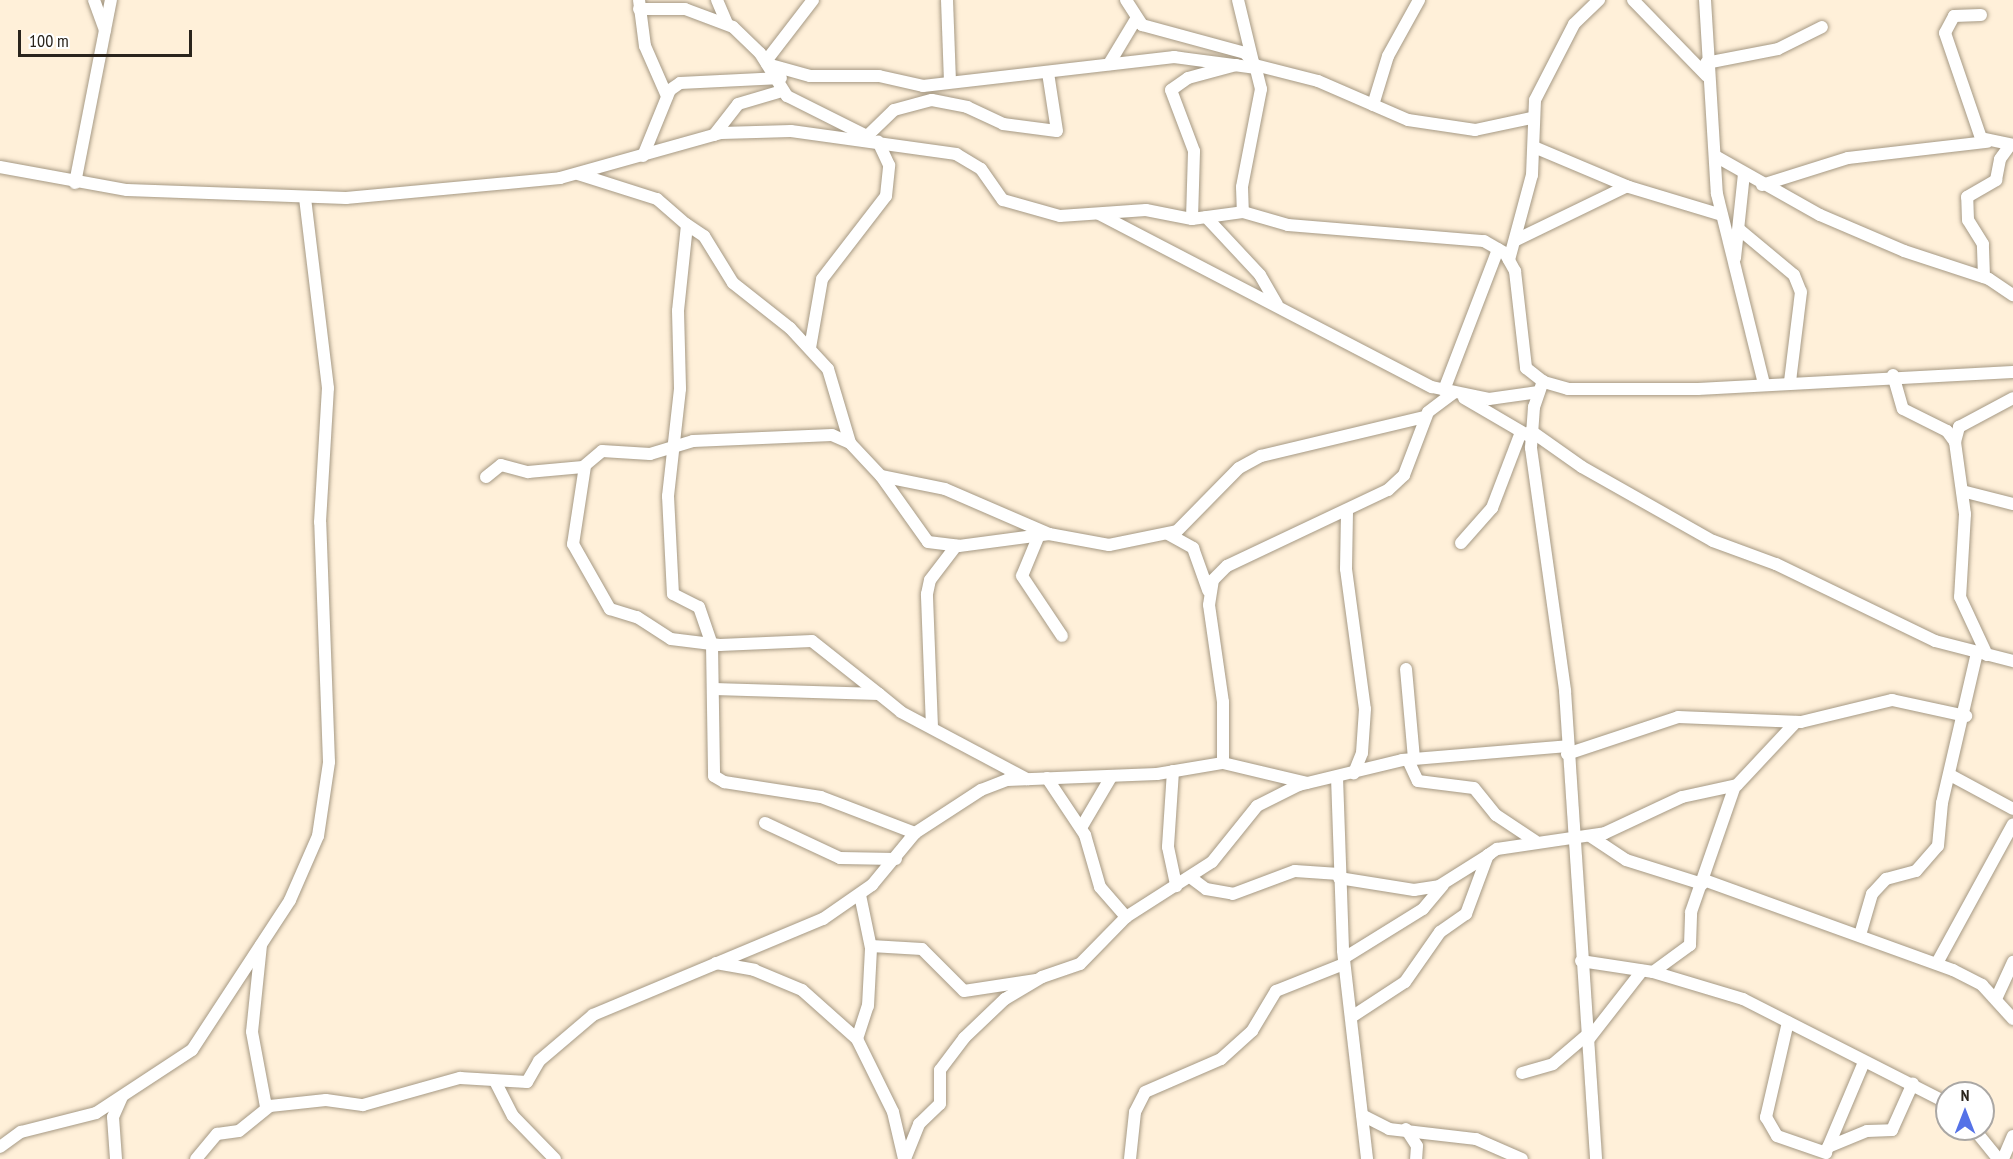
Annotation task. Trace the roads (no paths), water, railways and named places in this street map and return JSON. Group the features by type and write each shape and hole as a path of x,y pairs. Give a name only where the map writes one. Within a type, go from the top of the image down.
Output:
{"street":[{"path":"94,0 105,30"},
{"path":"75,183 111,0"},
{"path":"717,0 727,24 766,63 782,91 802,108 869,139 889,165 886,196 822,279 810,348"},
{"path":"766,63 813,0"},
{"path":"947,0 950,82"},
{"path":"1126,0 1136,19 1156,30 1245,53 1255,65"},
{"path":"1238,0 1261,89 1242,187 1243,212"},
{"path":"1373,105 1388,56 1419,0"},
{"path":"1509,260 1516,240 1534,147 1531,118 1560,49 1599,0"},
{"path":"1633,0 1706,70"},
{"path":"1705,0 1706,70 1717,157 1717,194 1764,384"},
{"path":"667,96 645,46 639,5 685,9 727,24"},
{"path":"1982,15 1954,16 1945,33 1976,128 1987,142"},
{"path":"1109,64 1136,19"},
{"path":"1706,70 1778,49 1822,27"},
{"path":"643,156 667,96 680,83 810,76 879,76 923,86 1109,64 1201,57 1236,65 1255,65 1318,81 1373,105 1448,128 1491,129 1531,118"},
{"path":"766,63 810,76"},
{"path":"1192,219 1194,151 1171,90 1188,78 1236,65"},
{"path":"869,139 894,110 932,99 967,107 1003,124 1057,131 1048,73"},
{"path":"714,135 738,104 782,91"},
{"path":"0,168 75,183 305,198 394,196 577,174 714,135 791,131 869,139 968,159 1003,200 1017,208 1060,216 1146,210 1192,219 1243,212 1288,225 1484,241 1498,249 1509,260 1521,305 1526,368 1541,386"},
{"path":"1762,185 1848,158 1987,142 2012,145"},
{"path":"1984,277 1983,244 1968,220 1967,197 1996,180 2000,159 2012,145"},
{"path":"1534,147 1627,186 1722,215"},
{"path":"1717,157 1762,185 1904,251 1984,277 2013,295"},
{"path":"577,174 657,199 704,236 734,284 810,348 828,369 850,443"},
{"path":"1734,262 1740,230 1739,187 1744,174"},
{"path":"1516,240 1627,186"},
{"path":"1688,204 1717,194"},
{"path":"0,1147 21,1132 82,1120 192,1050 290,900 318,836 328,784 320,522 328,388 305,198"},
{"path":"1098,214 1278,307 1452,392 1528,433 1582,467 1694,531 1935,641 2013,661"},
{"path":"1206,217 1260,275 1278,307"},
{"path":"686,224 676,443 668,496 673,594 699,607 712,644 714,776 724,782 821,797 915,833"},
{"path":"1740,230 1794,275 1801,292 1790,382"},
{"path":"1208,590 1227,566 1347,512 1388,490 1404,475 1425,417 1452,392 1498,249"},
{"path":"1452,392 1489,399 1541,386 1568,389 1764,384 1893,375 2013,372"},
{"path":"1893,375 1903,409 1947,431 1954,442 1962,491 1960,597 1982,654"},
{"path":"1461,543 1492,508 1528,433 1541,386"},
{"path":"1954,442 1959,427 2013,398"},
{"path":"486,477 501,465 534,472 585,466 602,451 650,454 676,443 693,441 832,435 850,443 881,477 917,534 928,542 956,546 1044,535 1109,545 1168,534 1187,524 1239,468 1261,456 1425,417"},
{"path":"676,423 693,441"},
{"path":"1528,433 1567,750 1596,1159"},
{"path":"585,466 573,544 599,596 610,609 637,617 660,635 712,644 812,641 901,712 1027,779"},
{"path":"881,477 945,489 1044,535"},
{"path":"1962,491 2013,504"},
{"path":"1347,512 1346,569 1365,709 1362,753 1354,773"},
{"path":"1168,534 1193,548 1208,590 1223,702 1223,764"},
{"path":"1044,535 1022,576 1062,636"},
{"path":"932,727 927,594 930,580 956,546"},
{"path":"1860,935 1872,894 1886,879 1916,871 1938,846 1942,803 1952,776 1966,716 1968,674 1982,654"},
{"path":"1406,669 1411,759 1418,781 1474,788 1496,815 1535,841"},
{"path":"714,689 879,694"},
{"path":"905,1159 919,1124 940,1104 940,1070 949,1056 1005,999 1037,980 1080,964 1126,917 1190,877 1234,839 1257,806 1307,783 1411,759 1567,750 1669,718 1796,722 1892,700 1966,716"},
{"path":"1521,1073 1553,1064 1587,1037 1647,972 1678,957 1690,945 1691,912 1735,786 1796,722"},
{"path":"196,1159 217,1134 239,1131 266,1107 326,1100 363,1105 460,1078 527,1082 538,1061 562,1047 593,1015 814,924 860,895 897,859 915,833 981,790 1027,779 1111,777 1223,764 1307,783"},
{"path":"1173,771 1168,847 1176,886"},
{"path":"1952,776 2013,810"},
{"path":"1082,828 1111,777"},
{"path":"1337,777 1344,961 1353,1016 1367,1159"},
{"path":"1047,778 1082,828 1100,887 1126,917"},
{"path":"1130,1159 1135,1112 1145,1092 1221,1059 1252,1031 1276,991 1344,961 1423,909 1443,885 1490,854 1535,841 1590,836 1682,797 1735,786"},
{"path":"765,823 840,858 897,859"},
{"path":"1937,963 2013,824"},
{"path":"1590,836 1626,860 1703,882 1937,963 1982,985 2013,1019"},
{"path":"1353,1016 1405,982 1440,933 1466,914 1490,854"},
{"path":"1190,877 1206,889 1233,894 1295,872 1339,876 1414,890 1443,885"},
{"path":"857,1039 868,1006 871,946 860,895"},
{"path":"261,945 252,1032 266,1107"},
{"path":"871,946 922,949 964,991 1037,980"},
{"path":"1678,957 1687,981"},
{"path":"1581,961 1687,981 1788,1022 1935,1096"},
{"path":"1996,999 2013,962"},
{"path":"716,963 754,970 802,990 857,1039 893,1112 905,1159"},
{"path":"1788,1022 1766,1117 1777,1136 1826,1153 1867,1131 1892,1130 1913,1083"},
{"path":"1826,1153 1864,1062"},
{"path":"495,1081 513,1116 555,1159"},
{"path":"116,1159 113,1117 123,1096"},
{"path":"1362,1114 1389,1130 1406,1129 1476,1139 1522,1159"},
{"path":"1406,1129 1417,1146 1416,1159"},
{"path":"1984,1141 1999,1159 2013,1136"}]}
